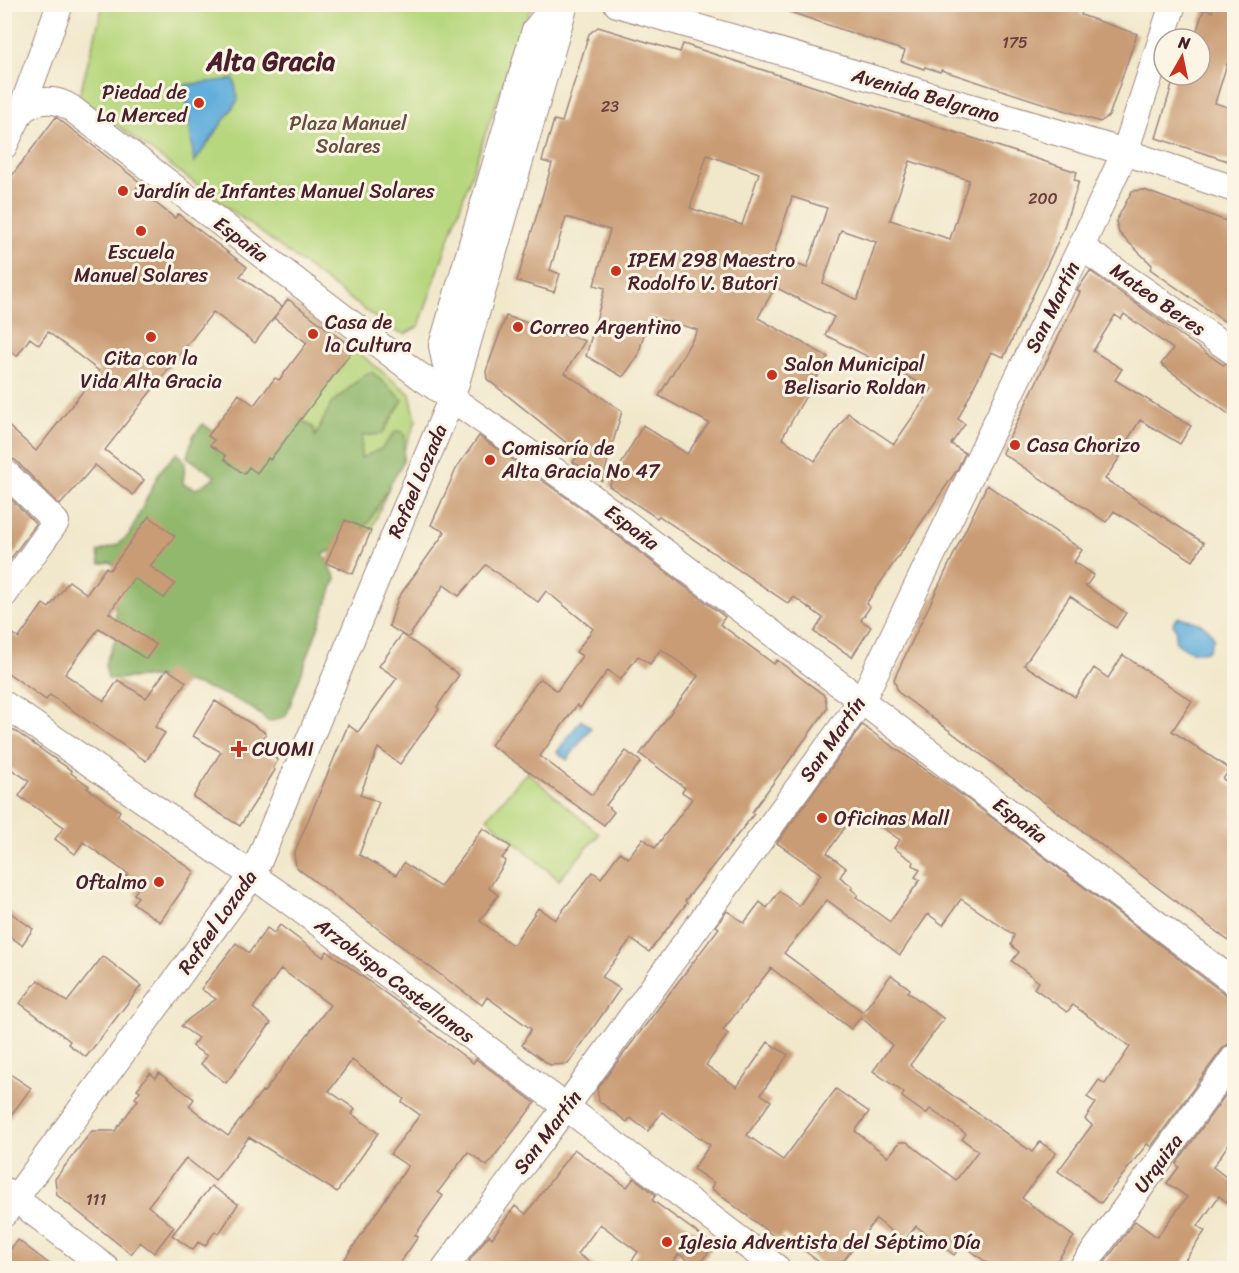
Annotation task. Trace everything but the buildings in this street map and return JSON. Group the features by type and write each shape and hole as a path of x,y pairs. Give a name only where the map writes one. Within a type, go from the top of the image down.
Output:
{"street":[{"path":"4,146 13,108 60,4"},
{"path":"452,397 442,346 536,30 556,4"},
{"name":"Rafael Lozada","path":"8,1201 253,875 452,397 565,4"},
{"name":"Avenida Belgrano","path":"617,4 1125,152 1234,189"},
{"name":"San Martín","path":"444,1269 566,1107 862,700 1125,152 1173,4"},
{"name":"España","path":"13,108 45,100 66,105 408,367 593,498 1234,982"},
{"name":"Mateo Beres","path":"1081,247 1234,352"},
{"path":"4,471 56,522 4,595"},
{"name":"Arzobispo Castellanos","path":"4,704 253,875 566,1107 777,1269"},
{"name":"Urquiza","path":"1082,1269 1234,1058"},
{"path":"8,1201 106,1269"}],"green space":[{"name":"Plaza Manuel Solares","path":"103,5 534,5 524,22 419,326 405,334 392,330 79,97"},
{"path":"354,349 410,394 416,421 371,531 307,504 270,460"},
{"path":"372,372 403,400 382,434 362,436 361,458 381,449 396,431 400,431 405,435 403,462 369,522 350,540 323,555 336,578 286,716 269,722 257,712 229,696 180,681 149,677 108,679 105,664 117,635 114,590 121,571 110,562 100,564 98,552 117,545 129,535 160,471 177,453 185,463 183,484 196,489 216,477 187,457 193,436 203,424 223,438 298,418 314,428 315,437 331,404 365,374"},
{"path":"527,772 599,834 559,880 487,818"}],"water":[{"path":"234,79 238,100 194,163 185,85"},
{"path":"1179,617 1200,623 1208,629 1214,638 1209,650 1192,651 1177,643 1173,624"},
{"path":"581,720 591,728 567,760 557,752"}],"place":[{"name":"Piedad de La Merced","path":"199,103"},
{"name":"Jardín de Infantes Manuel Solares","path":"123,191"},
{"name":"Escuela Manuel Solares","path":"141,231"},
{"name":"IPEM 298 Maestro Rodolfo V. Butori","path":"616,271"},
{"name":"Correo Argentino","path":"518,327"},
{"name":"Casa de la Cultura","path":"313,334"},
{"name":"Cita con la Vida Alta Gracia","path":"151,337"},
{"name":"Salon Municipal Belisario Roldan","path":"772,375"},
{"name":"Casa Chorizo","path":"1015,445"},
{"name":"Comisaría de Alta Gracia No 47","path":"490,460"},
{"name":"CUOMI","path":"239,749"},
{"name":"Oficinas Mall","path":"822,818"},
{"name":"Oftalmo","path":"159,882"},
{"name":"Iglesia Adventista del Séptimo Día","path":"667,1242"}],"district":[{"name":"Alta Gracia","path":"271,61"}]}
